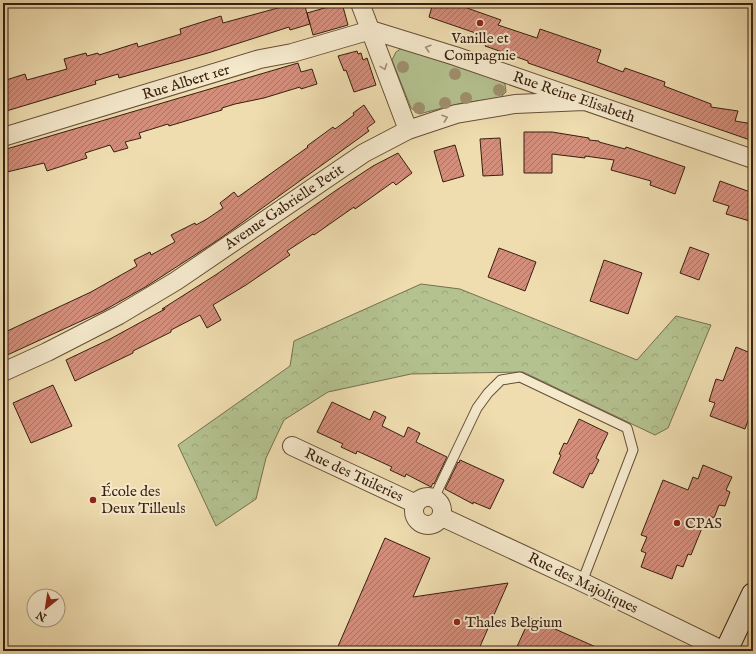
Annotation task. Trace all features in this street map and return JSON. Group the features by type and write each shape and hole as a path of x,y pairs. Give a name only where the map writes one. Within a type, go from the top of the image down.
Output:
{"street":[{"path":"360,3 408,130"},
{"name":"Rue Reine Elisabeth","path":"371,30 455,56 753,159"},
{"name":"Rue Albert 1er","path":"3,137 260,59 292,53 371,30"},
{"name":"Avenue Gabrielle Petit","path":"3,372 119,315 176,281 364,153 408,130 456,114 515,104 584,101"},
{"name":"Rue des Tuileries","path":"292,446 416,504"},
{"path":"424,498 434,498 442,506 442,517 435,524 430,526 420,523 414,514 416,504 424,498"},
{"name":"Rue des Majoliques","path":"442,517 725,651"},
{"path":"725,651 753,594"}],"lane":[{"path":"434,498 477,408 488,393 501,380 520,377 627,428 633,450 582,582"}],"green space":[{"path":"402,48 501,81 505,84 506,92 500,98 462,103 419,114 411,108 392,60 396,52"},
{"path":"421,284 460,289 637,360 676,316 711,325 668,428 655,435 523,372 411,374 328,392 284,420 266,458 256,499 216,526 178,445 290,366 294,341"}],"building":[{"path":"296,3 304,3 310,24 290,30 289,27 208,53 119,78 118,74 95,81 96,84 3,112 3,81 25,74 27,80 67,69 64,59 86,53 87,56 98,53 99,55 137,43 138,47 181,34 180,29 221,16 223,23"},
{"path":"342,3 348,25 313,35 307,13"},
{"path":"433,3 469,3 467,8 501,20 498,25 537,38 540,29 601,50 597,62 623,72 625,68 665,82 664,86 711,104 711,107 738,111 735,121 753,124 753,141 528,63 528,61 485,46 490,38 429,17"},
{"path":"357,51 358,54 361,53 363,60 367,58 376,85 354,92 346,70 344,71 338,56"},
{"path":"298,63 301,72 312,69 317,84 235,104 222,108 222,110 169,126 168,124 139,133 141,138 125,142 128,148 114,152 110,145 85,153 87,158 47,171 44,163 3,173 3,150"},
{"path":"364,105 375,122 367,128 369,131 218,240 147,286 103,311 3,357 3,333 91,292 137,266 134,260 150,252 151,255 175,242 171,235 195,223 196,225 207,219 223,208 220,203 234,192 238,197 308,147 307,146 333,127 335,129 354,115 353,113"},
{"path":"524,132 552,132 589,138 589,140 599,141 625,149 626,147 685,167 675,194 650,185 651,181 611,170 614,160 552,154 552,173 524,173"},
{"path":"500,138 503,175 483,176 480,139"},
{"path":"455,145 464,176 443,182 434,151"},
{"path":"398,153 412,173 396,185 393,182 355,209 354,207 314,235 313,234 287,251 290,255 213,305 221,320 207,328 200,315 171,330 171,332 133,351 133,353 75,381 66,360 110,339 165,309 162,309 217,274 338,189 373,166"},
{"path":"720,181 753,193 753,222 726,214 729,206 713,201"},
{"path":"690,247 709,254 699,280 680,273"},
{"path":"499,248 536,262 525,291 488,277"},
{"path":"604,260 642,273 628,314 590,301"},
{"path":"736,347 753,354 753,416 750,415 745,429 710,416 715,403 709,401 716,379 723,381"},
{"path":"53,385 72,426 31,443 13,403"},
{"path":"332,402 370,420 374,411 386,417 382,426 404,437 408,427 420,433 416,442 447,457 434,484 433,483 431,487 406,474 405,477 390,470 392,467 357,451 356,454 341,447 343,444 317,432"},
{"path":"579,419 608,433 596,458 599,460 592,474 590,473 583,488 553,473 561,455 559,454 564,443 567,444"},
{"path":"460,460 504,480 490,509 473,502 473,504 445,489"},
{"name":"CPAS","path":"703,465 732,477 726,490 730,492 725,506 719,505 714,518 710,516 705,529 702,528 691,555 688,554 683,567 677,565 672,579 641,567 646,553 641,551 647,537 641,535 663,480 688,490 693,477 698,479"},
{"path":"385,538 430,558 413,597 508,583 478,651 336,651"},
{"path":"530,618 605,651 515,651"}],"place":[{"name":"Vanille et Compagnie","path":"480,23"},
{"name":"École des Deux Tilleuls","path":"93,500"},
{"name":"CPAS","path":"677,523"},
{"name":"Thales Belgium","path":"457,622"}]}
